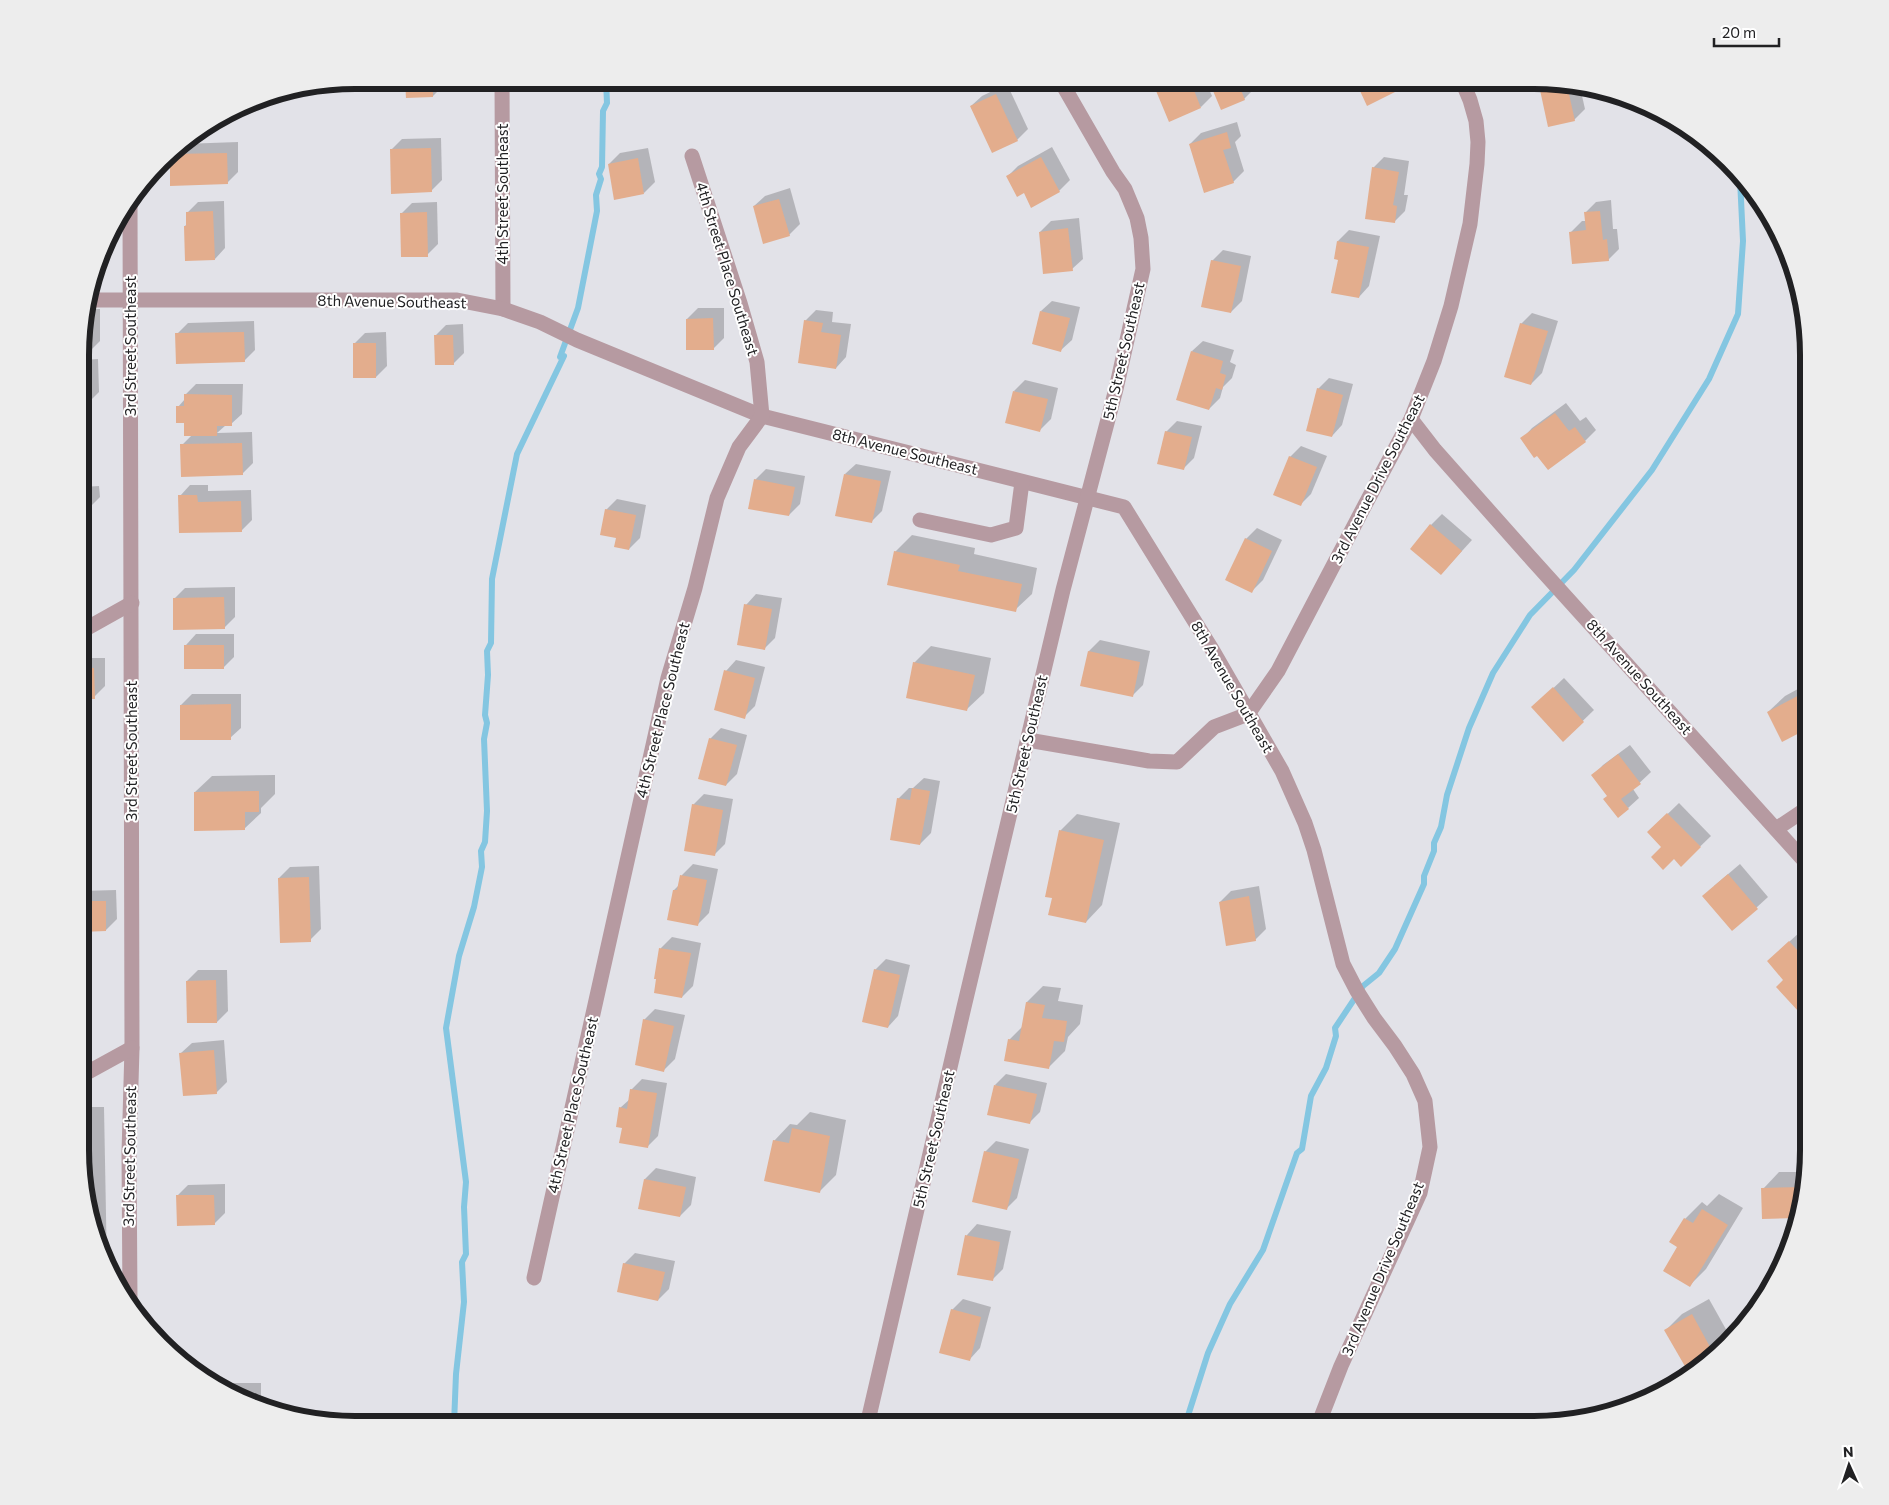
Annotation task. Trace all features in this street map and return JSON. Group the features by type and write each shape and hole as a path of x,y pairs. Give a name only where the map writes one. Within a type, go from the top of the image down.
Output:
{"street":[{"name":"4th Street Southeast","path":"502,89 504,309"},
{"name":"5th Street Southeast","path":"870,1416 1063,590 1116,389 1143,269 1141,238 1137,218 1124,189 1065,89"},
{"name":"3rd Avenue Drive Southeast","path":"1248,714 1278,671 1364,505 1411,420 1434,361 1451,306 1470,224 1478,142 1476,121 1466,89"},
{"name":"4th Street Place Southeast","path":"534,1278 668,678 695,588 717,498 740,447 762,416 757,362 740,303 692,156"},
{"name":"3rd Street Southeast","path":"130,212 132,1048 129,1153 130,1293"},
{"name":"8th Avenue Southeast","path":"94,300 457,300 504,309 540,322 586,344 762,416 1124,507 1213,651 1282,771 1314,850 1343,964 1356,991 1401,1055"},
{"name":"8th Avenue Southeast","path":"1411,420 1435,450 1523,549 1800,856"},
{"path":"920,520 991,536 1016,528 1022,482"},
{"path":"89,627 132,603"},
{"path":"1028,740 1150,761 1177,762 1214,727 1248,714"},
{"path":"1776,829 1800,813"},
{"path":"89,1072 132,1048"},
{"name":"3rd Avenue Drive Southeast","path":"1322,1416 1341,1366 1420,1193 1430,1148 1425,1101 1413,1074 1401,1055"}],"building":[{"path":"406,89 433,89 433,97 406,98"},
{"path":"1155,89 1194,89 1201,108 1169,122"},
{"path":"1212,89 1241,89 1245,100 1221,110"},
{"path":"1359,89 1394,89 1395,92 1367,106"},
{"path":"1540,90 1568,91 1575,121 1548,127"},
{"path":"996,94 1018,141 992,153 970,106"},
{"path":"1227,132 1231,148 1223,150 1234,183 1204,193 1189,144"},
{"path":"431,148 432,192 391,194 390,149"},
{"path":"227,153 228,184 170,186 170,164 181,154"},
{"path":"1041,157 1060,192 1031,208 1024,193 1017,197 1006,176"},
{"path":"638,158 644,194 614,200 608,164"},
{"path":"1372,167 1399,172 1393,205 1397,206 1395,223 1365,219"},
{"path":"779,199 790,236 763,244 753,206"},
{"path":"213,211 215,260 185,261 184,226 186,226 186,212"},
{"path":"1600,211 1603,240 1607,239 1609,261 1572,264 1569,232 1586,230 1584,212"},
{"path":"427,212 428,257 401,257 400,213"},
{"path":"1068,228 1073,271 1043,274 1039,232"},
{"path":"1337,241 1369,247 1359,298 1331,293 1338,260 1334,259"},
{"path":"1211,260 1241,266 1231,313 1201,307"},
{"path":"1040,311 1070,318 1061,352 1032,344"},
{"path":"713,318 714,350 686,350 686,319"},
{"path":"804,320 823,323 821,332 841,335 836,369 798,363"},
{"path":"1520,323 1548,331 1531,385 1504,377"},
{"path":"244,332 245,362 176,364 175,333"},
{"path":"434,335 453,335 454,365 435,365"},
{"path":"353,343 376,343 376,378 353,378"},
{"path":"1191,351 1223,361 1220,373 1226,375 1222,390 1216,388 1209,410 1176,400"},
{"path":"1317,388 1343,395 1332,437 1306,431"},
{"path":"1013,391 1048,399 1040,432 1005,423"},
{"path":"184,394 232,395 232,426 217,426 217,436 184,436 184,423 176,423 176,406 184,406"},
{"path":"1555,413 1569,431 1575,427 1586,442 1548,470 1537,456 1534,458 1520,438"},
{"path":"1165,431 1192,437 1184,470 1157,464"},
{"path":"242,443 243,475 181,477 180,444"},
{"path":"1289,456 1317,467 1301,506 1273,495"},
{"path":"844,474 881,481 872,523 835,516"},
{"path":"754,479 795,487 789,516 748,509"},
{"path":"178,495 197,495 198,502 241,501 242,532 179,533"},
{"path":"605,509 636,515 629,550 614,547 616,538 600,535"},
{"path":"1430,524 1462,551 1441,575 1410,549"},
{"path":"1245,538 1272,551 1252,593 1225,580"},
{"path":"894,551 960,565 958,571 1022,584 1016,612 887,585"},
{"path":"224,597 225,629 173,630 173,598"},
{"path":"744,604 772,609 765,650 737,645"},
{"path":"184,645 224,645 224,669 184,669"},
{"path":"1088,651 1140,662 1133,697 1080,686"},
{"path":"913,662 975,675 967,711 906,698"},
{"path":"89,668 94,668 95,699 89,699"},
{"path":"724,670 755,678 745,719 714,710"},
{"path":"1553,687 1584,722 1563,742 1531,707"},
{"path":"1800,695 1800,733 1782,742 1767,712"},
{"path":"231,704 231,740 180,740 180,705"},
{"path":"709,738 737,745 726,786 698,779"},
{"path":"1618,754 1641,784 1621,799 1629,809 1618,818 1603,799 1607,796 1591,775"},
{"path":"912,788 930,791 920,845 890,840 897,798 910,800"},
{"path":"259,791 259,812 245,812 245,830 194,831 194,792"},
{"path":"692,804 723,810 715,856 684,851"},
{"path":"1667,813 1701,847 1681,867 1674,859 1663,870 1651,857 1661,847 1647,832"},
{"path":"1059,830 1104,840 1086,923 1048,915 1052,898 1045,897"},
{"path":"1728,874 1758,909 1732,931 1702,896"},
{"path":"680,875 707,880 698,926 667,920 673,890 677,890"},
{"path":"309,877 311,942 280,943 278,878"},
{"path":"1249,896 1256,941 1226,946 1219,902"},
{"path":"89,901 106,901 106,931 89,932"},
{"path":"1789,941 1800,953 1799,1012 1776,987 1783,980 1767,961"},
{"path":"659,948 691,953 682,998 654,993 656,979 654,979"},
{"path":"874,969 900,975 888,1028 862,1022"},
{"path":"216,980 217,1023 187,1023 186,981"},
{"path":"1026,1002 1045,1005 1042,1018 1067,1021 1064,1042 1054,1041 1049,1069 1004,1061 1008,1039 1019,1041"},
{"path":"643,1019 674,1026 664,1072 635,1065"},
{"path":"214,1050 217,1094 183,1096 179,1053"},
{"path":"994,1085 1037,1094 1030,1124 987,1115"},
{"path":"630,1089 657,1093 648,1148 619,1143 622,1128 616,1127 619,1107 627,1109"},
{"path":"792,1128 830,1136 820,1193 764,1181 773,1140 789,1143"},
{"path":"984,1151 1019,1159 1007,1210 972,1202"},
{"path":"644,1179 686,1187 680,1217 638,1209"},
{"path":"1798,1187 1791,1218 1762,1219 1761,1188"},
{"path":"176,1195 214,1195 215,1225 177,1226"},
{"path":"1702,1209 1728,1225 1690,1287 1663,1271 1677,1247 1669,1242 1684,1218 1693,1223"},
{"path":"965,1235 1000,1242 993,1281 957,1275"},
{"path":"623,1263 665,1272 658,1301 617,1292"},
{"path":"951,1309 981,1317 970,1361 939,1353"},
{"path":"1692,1314 1711,1349 1686,1369 1664,1330"}],"waterway":[{"path":"454,1416 456,1374 464,1302 462,1262 466,1254 464,1207 466,1182 446,1028 459,956 474,907 482,867 481,851 485,842 487,811 484,739 487,723 485,715 488,675 487,651 491,643 492,579 517,454 564,356 560,357 578,308 597,211 596,195 601,179 599,174 602,167 603,111 607,103 606,89"},
{"path":"1188,1416 1208,1353 1230,1304 1263,1250 1297,1153 1302,1149 1311,1096 1326,1068 1336,1036 1335,1028 1363,986 1379,973 1395,949 1424,884 1424,876 1441,827 1447,795 1469,728 1493,673 1530,615 1574,570 1652,470 1709,379 1738,314 1743,241 1740,187"}]}
